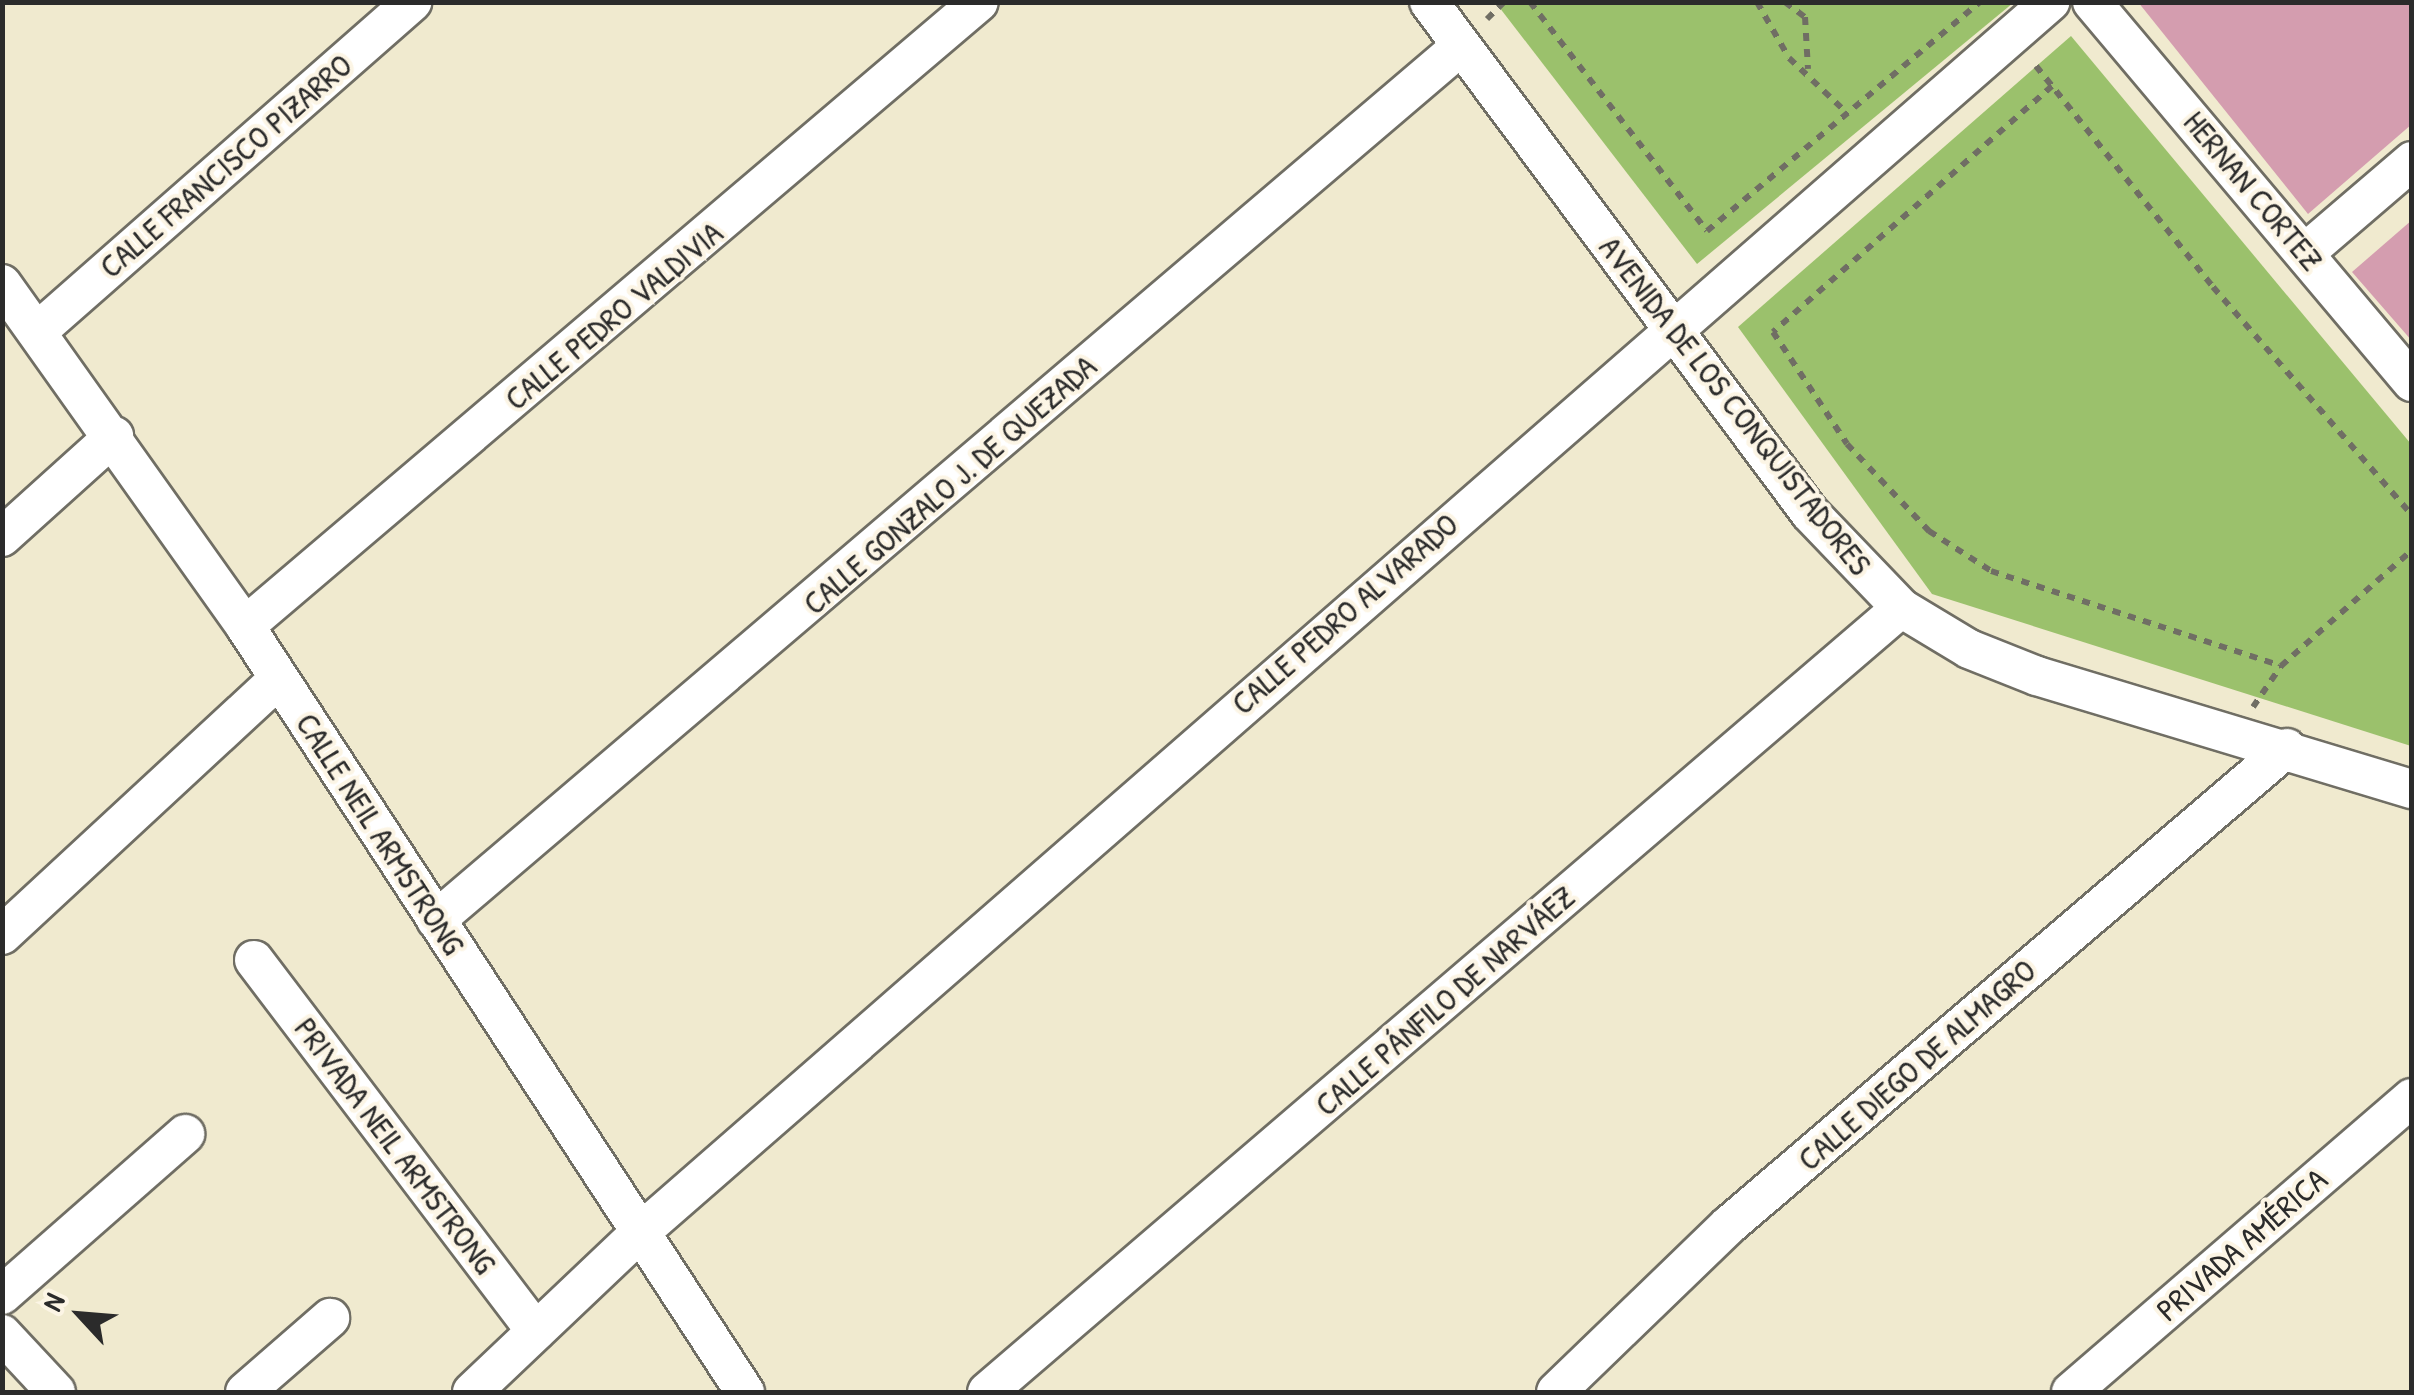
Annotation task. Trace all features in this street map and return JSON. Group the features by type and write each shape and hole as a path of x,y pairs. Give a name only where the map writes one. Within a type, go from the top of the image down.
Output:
{"street":[{"name":"CALLE FRANCISCO PIZARRO","path":"39,330 412,2"},
{"name":"CALLE PEDRO VALDIVIA","path":"245,626 979,2"},
{"name":"AVENIDA DE LOS CONQUISTADORES","path":"1429,2 1810,513 1901,608 1969,649 2037,676 2287,748 2412,789"},
{"name":"CALLE PEDRO ALVARADO","path":"472,1392 643,1230 2050,2"},
{"name":"HERNAN CORTEZ","path":"2092,2 2412,382"},
{"name":"CALLE GONZALO J. DE QUEZADA","path":"436,920 1461,46"},
{"path":"2306,252 2412,160"},
{"name":"CALLE NEIL ARMSTRONG","path":"2,284 39,330 245,626 643,1230 745,1392"},
{"path":"2,537 114,436"},
{"name":"CALLE PÁNFILO DE NARVÁEZ","path":"987,1392 1901,608"},
{"path":"2,935 278,678"},
{"name":"CALLE DIEGO DE ALMAGRO","path":"1556,1392 1729,1226 2287,748"},
{"name":"PRIVADA NEIL ARMSTRONG","path":"254,960 536,1331"},
{"name":"PRIVADA AMÉRICA","path":"2072,1392 2412,1098"},
{"path":"2,1294 185,1134"},
{"path":"244,1392 330,1318"},
{"path":"2,1334 56,1392"}],"path":[{"path":"1530,2 1707,231 1980,2"},
{"path":"1756,2 1789,58 1808,70 1846,112"},
{"path":"1785,2 1806,18 1808,70"},
{"path":"2036,66 2213,287 2412,515"},
{"path":"2052,86 1774,332 1847,444 1929,531 1990,571 2281,666 2412,550"}],"green space":[{"path":"1496,3 2013,3 1697,264"},
{"path":"2071,36 2411,444 2411,746 1932,594 1738,327"}],"building":[{"path":"2138,2 2412,2 2412,124 2308,214"},
{"path":"2412,220 2412,341 2352,272"}]}
